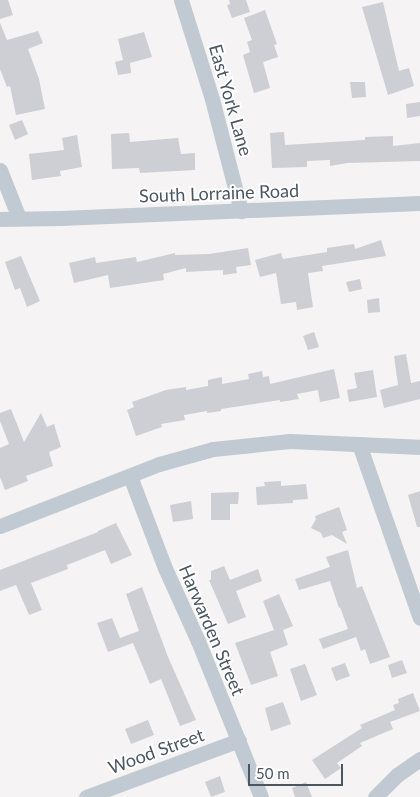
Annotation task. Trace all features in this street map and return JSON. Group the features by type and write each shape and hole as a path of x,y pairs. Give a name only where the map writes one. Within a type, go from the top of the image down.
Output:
{"street":[{"name":"East York Lane","path":"181,0 212,99 242,211"},
{"path":"0,170 19,218"},
{"name":"South Lorraine Road","path":"0,219 420,203"},
{"path":"0,526 187,456 241,444 290,441 420,447"},
{"path":"358,444 420,618"},
{"name":"Harwarden Street","path":"130,476 165,568 198,641 261,797"},
{"name":"Wood Street","path":"86,797 239,740"},
{"path":"375,797 397,775 420,759"}],"building":[{"path":"0,0 8,0 13,15 0,19"},
{"path":"229,0 246,0 250,12 232,18 227,5 230,4"},
{"path":"383,2 399,71 409,68 414,86 388,95 362,7"},
{"path":"265,10 277,44 274,45 278,57 263,62 270,88 254,93 243,55 250,52 247,42 252,40 244,18"},
{"path":"0,23 7,40 38,31 43,43 28,49 39,79 45,109 16,115 10,86 7,87 0,69"},
{"path":"144,32 152,57 130,63 131,73 118,75 115,62 123,60 118,39"},
{"path":"350,82 365,82 366,97 352,98"},
{"path":"420,102 420,116 407,118 406,104"},
{"path":"22,120 28,134 15,140 9,125"},
{"path":"284,132 285,145 365,140 365,137 393,136 393,146 420,143 420,161 347,163 330,166 330,160 307,161 307,167 272,168 270,133"},
{"path":"129,133 130,142 178,138 181,154 195,153 195,170 140,173 139,168 112,169 111,134"},
{"path":"77,135 82,167 60,171 61,176 32,180 29,154 64,150 62,138"},
{"path":"381,240 386,256 322,266 323,271 308,273 313,307 297,310 296,302 281,304 276,273 260,277 255,260 281,253 283,259 327,252 327,248 354,244 355,249"},
{"path":"248,248 251,265 236,267 237,273 223,275 223,270 186,272 186,268 163,274 164,280 110,288 108,275 74,283 69,263 95,257 96,263 136,257 137,262 175,253 175,255 209,254"},
{"path":"21,256 40,301 27,307 20,288 15,290 5,262"},
{"path":"360,279 362,289 349,292 346,282"},
{"path":"379,298 380,312 368,313 367,300"},
{"path":"314,332 319,347 308,350 303,336"},
{"path":"406,354 411,383 420,381 420,399 384,408 380,390 398,385 394,356"},
{"path":"334,369 340,398 320,402 318,390 297,394 299,399 280,402 280,400 221,409 221,411 207,413 207,411 184,415 185,420 161,424 162,427 136,436 127,410 134,407 132,402 166,390 186,387 186,390 208,386 208,380 222,377 222,384 249,379 248,374 262,371 263,377 269,376 270,384"},
{"path":"373,370 377,397 349,402 347,390 357,388 354,373"},
{"path":"11,409 24,442 41,413 47,427 54,424 61,447 49,452 53,466 26,476 28,481 5,490 0,477 0,448 9,444 0,421 0,413"},
{"path":"281,481 281,486 306,484 308,499 293,500 293,503 257,505 256,487 265,486 264,482"},
{"path":"420,491 420,527 417,527 408,495"},
{"path":"239,492 238,504 230,504 230,520 211,520 211,493"},
{"path":"191,501 193,519 173,522 170,505"},
{"path":"339,507 347,530 342,532 347,544 332,535 323,538 321,533 311,528 316,519 315,516"},
{"path":"116,523 132,555 111,564 105,550 67,565 68,569 31,583 42,610 29,615 16,585 0,591 0,570 98,532"},
{"path":"348,550 357,588 362,586 390,657 370,664 365,649 361,651 356,637 323,649 319,639 348,629 330,581 299,590 295,579 330,567 326,557"},
{"path":"224,566 230,580 258,569 262,581 236,591 246,617 228,624 209,580 211,580 211,571"},
{"path":"142,587 168,657 196,720 180,726 161,679 150,684 133,643 108,652 97,623 112,618 120,638 139,631 126,594"},
{"path":"279,594 293,626 283,630 288,645 270,652 278,676 251,685 235,643 274,630 263,601"},
{"path":"402,660 407,673 392,678 388,665"},
{"path":"345,663 350,676 336,681 331,668"},
{"path":"305,664 317,695 301,701 290,669"},
{"path":"413,693 420,711 390,722 393,729 360,743 362,746 337,763 341,768 325,779 312,760 362,728 360,725 395,710 393,705 399,703 398,699"},
{"path":"283,702 291,724 271,731 265,708"},
{"path":"148,720 154,735 131,744 125,729"},
{"path":"220,776 225,792 211,797 205,782"},
{"path":"306,782 312,797 295,797 292,788"}]}
